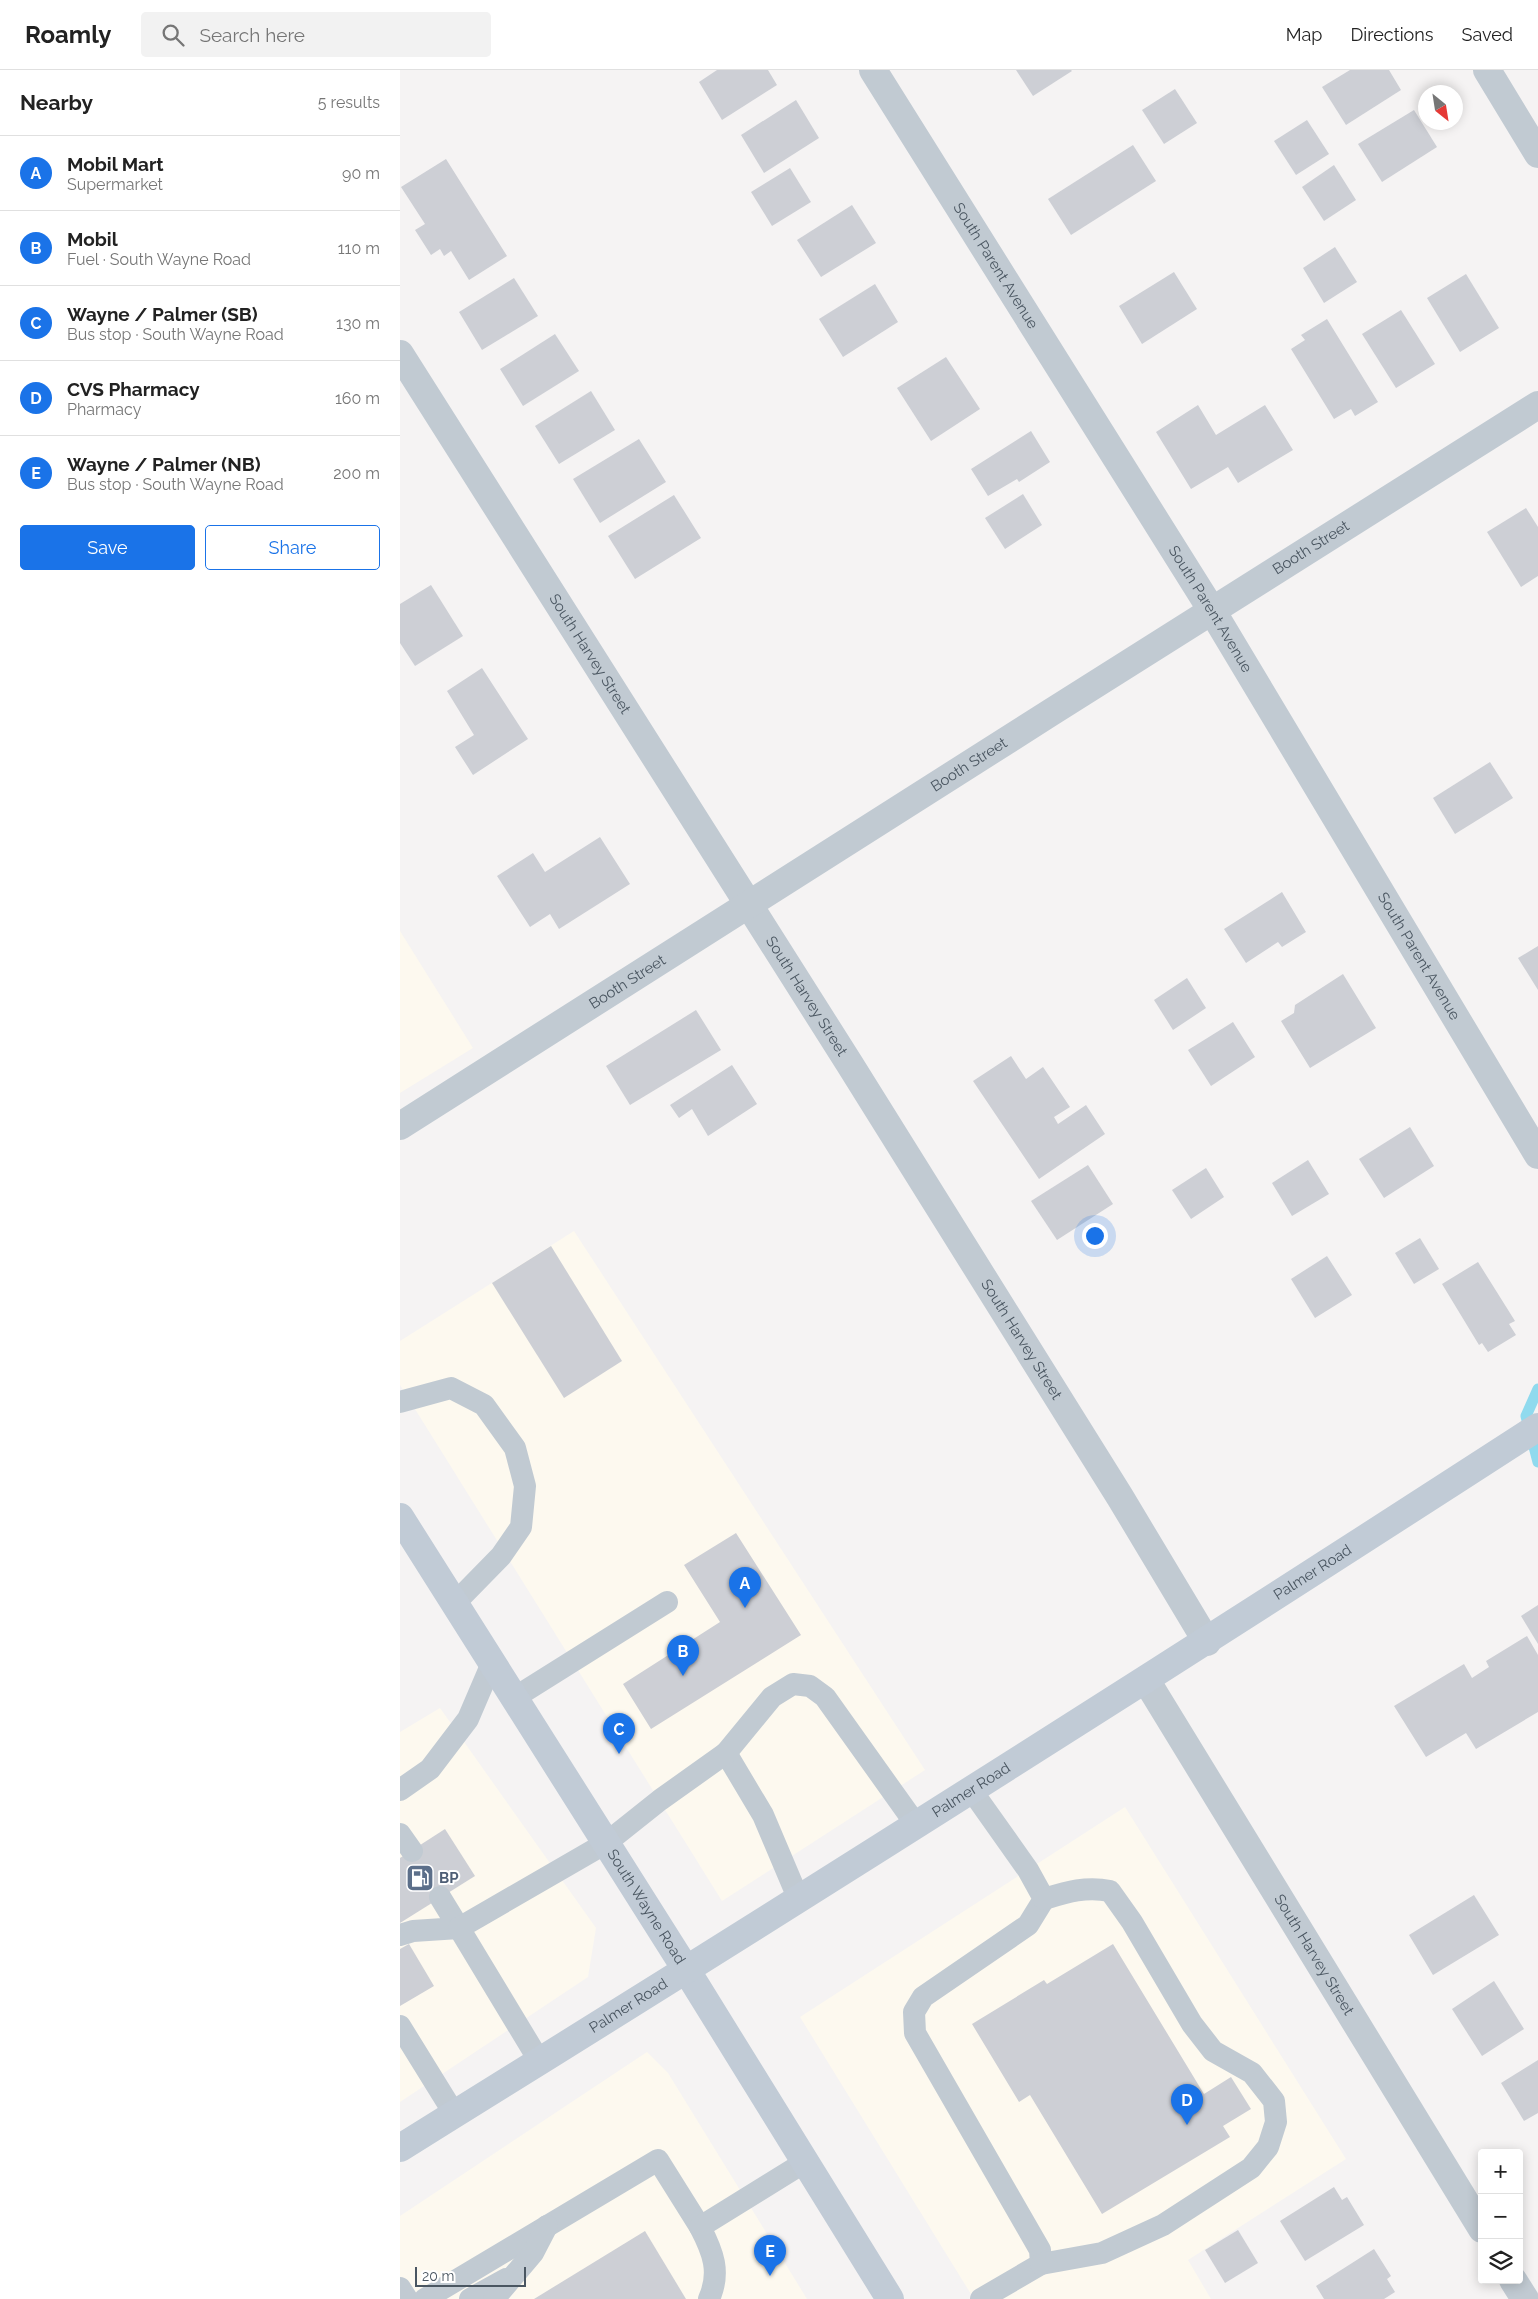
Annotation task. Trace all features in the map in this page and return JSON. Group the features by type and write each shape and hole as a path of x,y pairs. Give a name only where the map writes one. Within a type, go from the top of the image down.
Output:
{"street":[{"name":"South Parent Avenue","path":"873,70 1211,610 1538,1155"},
{"path":"1487,70 1538,154"},
{"name":"South Harvey Street","path":"400,354 849,1063 1114,1488 1207,1642"},
{"name":"Booth Street","path":"400,1126 1538,404"},
{"name":"Palmer Road","path":"400,2148 917,1826 1207,1642 1538,1427"},
{"name":"South Wayne Road","path":"400,1517 687,1971 890,2299"},
{"name":"South Harvey Street","path":"1146,1680 1478,2223"},
{"path":"1516,2284 1525,2299"}],"lane":[{"path":"400,1402 450,1388 484,1405 515,1448 525,1486 521,1527 501,1556 454,1603"},
{"path":"514,1698 668,1602"},
{"path":"400,1790 430,1769 468,1719 492,1663"},
{"path":"400,1935 413,1931 459,1928 606,1843 660,1800 726,1753 772,1697 793,1684 810,1686 825,1697 917,1826"},
{"path":"726,1753 763,1815 799,1900"},
{"path":"972,1791 1028,1870 1044,1899"},
{"path":"981,2299 1041,2264 1102,2253 1163,2225 1250,2168 1268,2147 1276,2122 1274,2101 1252,2073 1213,2051 1192,2024 1132,1922 1110,1891 1093,1888 1070,1891 1044,1899 1028,1925 923,1997 914,2012 915,2033 1040,2250 1041,2264"},
{"path":"440,1897 540,2062"},
{"path":"400,2026 454,2114"},
{"path":"425,2299 658,2160 700,2228 713,2254 715,2285 709,2299"},
{"path":"700,2228 805,2162"},
{"path":"494,2299 533,2253 546,2226"},
{"path":"470,2299 518,2273"},
{"path":"400,2288 407,2299"}],"shaded area":[{"path":"400,931 473,1048 400,1093"},
{"path":"574,1231 925,1770 722,1901 400,1385 400,1341"},
{"path":"440,1708 596,1928 588,1977 400,2102 400,1732"},
{"path":"1125,1807 1346,2159 1188,2260 1211,2299 974,2299 800,2017"},
{"path":"647,2052 668,2073 807,2299 400,2299 400,2216"}],"building":[{"path":"717,70 768,70 777,85 722,120 699,82"},
{"path":"1016,70 1071,70 1072,71 1033,96"},
{"path":"1350,70 1389,70 1401,90 1346,125 1322,87"},
{"path":"1175,89 1197,123 1164,144 1142,110"},
{"path":"796,100 819,138 764,173 741,135"},
{"path":"1414,110 1418,116 1418,130 1426,130 1437,147 1382,182 1358,144"},
{"path":"1307,120 1329,154 1296,175 1274,141"},
{"path":"1133,145 1156,181 1071,235 1048,199"},
{"path":"446,159 507,256 469,280 451,251 444,256 440,249 431,255 415,230 425,224 401,187"},
{"path":"1334,165 1356,200 1324,221 1302,187"},
{"path":"790,168 811,202 772,226 751,192"},
{"path":"852,205 876,243 821,277 797,240"},
{"path":"1335,247 1357,282 1324,303 1303,268"},
{"path":"1174,272 1197,309 1142,344 1119,306"},
{"path":"1466,274 1499,328 1460,352 1427,298"},
{"path":"514,278 538,316 482,350 459,312"},
{"path":"875,284 898,322 843,357 819,319"},
{"path":"1401,310 1435,364 1396,388 1362,334"},
{"path":"1327,319 1378,402 1355,416 1351,409 1334,419 1291,349 1305,340 1301,335"},
{"path":"555,334 579,371 523,406 500,369"},
{"path":"946,357 980,409 931,441 897,388"},
{"path":"591,391 615,430 559,464 535,426"},
{"path":"1198,405 1216,435 1265,405 1293,450 1238,483 1228,467 1191,489 1156,432"},
{"path":"1031,431 1050,462 1019,482 1017,479 988,496 971,469"},
{"path":"639,439 666,482 600,523 573,479"},
{"path":"1023,494 1042,525 1005,549 985,518"},
{"path":"674,495 701,538 635,579 608,536"},
{"path":"1526,508 1538,527 1538,576 1521,587 1487,532"},
{"path":"431,585 463,636 415,666 400,643 400,604"},
{"path":"482,668 528,739 473,775 455,747 474,735 447,691"},
{"path":"1490,762 1513,798 1455,834 1433,798"},
{"path":"600,837 630,884 559,929 550,914 530,927 497,876 533,853 545,872"},
{"path":"1282,892 1306,932 1282,947 1278,942 1246,963 1224,929"},
{"path":"1538,946 1538,990 1518,958"},
{"path":"1343,974 1376,1028 1310,1068 1281,1021 1294,1013 1295,1005"},
{"path":"1187,978 1206,1008 1173,1030 1154,1000"},
{"path":"696,1010 721,1050 630,1105 606,1066"},
{"path":"1233,1022 1255,1057 1211,1086 1188,1050"},
{"path":"1011,1056 1026,1079 1043,1067 1070,1107 1054,1117 1058,1124 1086,1105 1105,1134 1039,1179 973,1081"},
{"path":"732,1065 757,1104 708,1136 692,1109 679,1118 670,1105"},
{"path":"1410,1127 1434,1166 1384,1198 1359,1159"},
{"path":"1308,1160 1329,1194 1292,1216 1272,1183"},
{"path":"1088,1165 1113,1204 1057,1240 1031,1201"},
{"path":"1206,1168 1224,1197 1191,1219 1172,1190"},
{"path":"1420,1238 1439,1269 1414,1284 1395,1253"},
{"path":"551,1246 622,1361 564,1398 492,1283"},
{"path":"1327,1256 1352,1295 1315,1318 1291,1279"},
{"path":"1478,1262 1515,1321 1509,1324 1516,1335 1488,1352 1482,1343 1479,1345 1442,1284"},
{"path":"736,1533 801,1635 651,1729 623,1684 720,1622 684,1565"},
{"path":"1538,1605 1538,1644 1521,1616"},
{"path":"1527,1636 1538,1655 1538,1712 1476,1749 1466,1733 1426,1757 1394,1706 1464,1664 1472,1678 1489,1667 1486,1661"},
{"path":"445,1829 475,1876 400,1923 400,1858"},
{"path":"1474,1895 1499,1935 1433,1975 1409,1935"},
{"path":"409,1944 434,1986 400,2006 400,1949"},
{"path":"1113,1944 1204,2094 1231,2077 1251,2109 1223,2126 1230,2137 1102,2214 1030,2095 1019,2102 972,2024 1044,1980 1047,1984"},
{"path":"1494,1981 1524,2029 1482,2056 1452,2009"},
{"path":"1538,2060 1538,2113 1524,2121 1501,2083"},
{"path":"1334,2187 1342,2200 1347,2197 1364,2225 1305,2261 1280,2221"},
{"path":"1238,2230 1258,2263 1225,2283 1205,2250"},
{"path":"645,2231 686,2299 534,2299"},
{"path":"1374,2249 1391,2276 1387,2279 1395,2292 1384,2299 1324,2299 1316,2286"}],"waterway":[{"path":"1538,1389 1526,1416 1538,1462"}],"place":[{"name":"Mobil Mart","path":"745,1608"},
{"name":"Mobil","path":"683,1676"},
{"name":"Wayne / Palmer (SB)","path":"619,1754"},
{"name":"BP","path":"420,1878"},
{"name":"CVS Pharmacy","path":"1187,2125"},
{"name":"Wayne / Palmer (NB)","path":"770,2276"}]}
